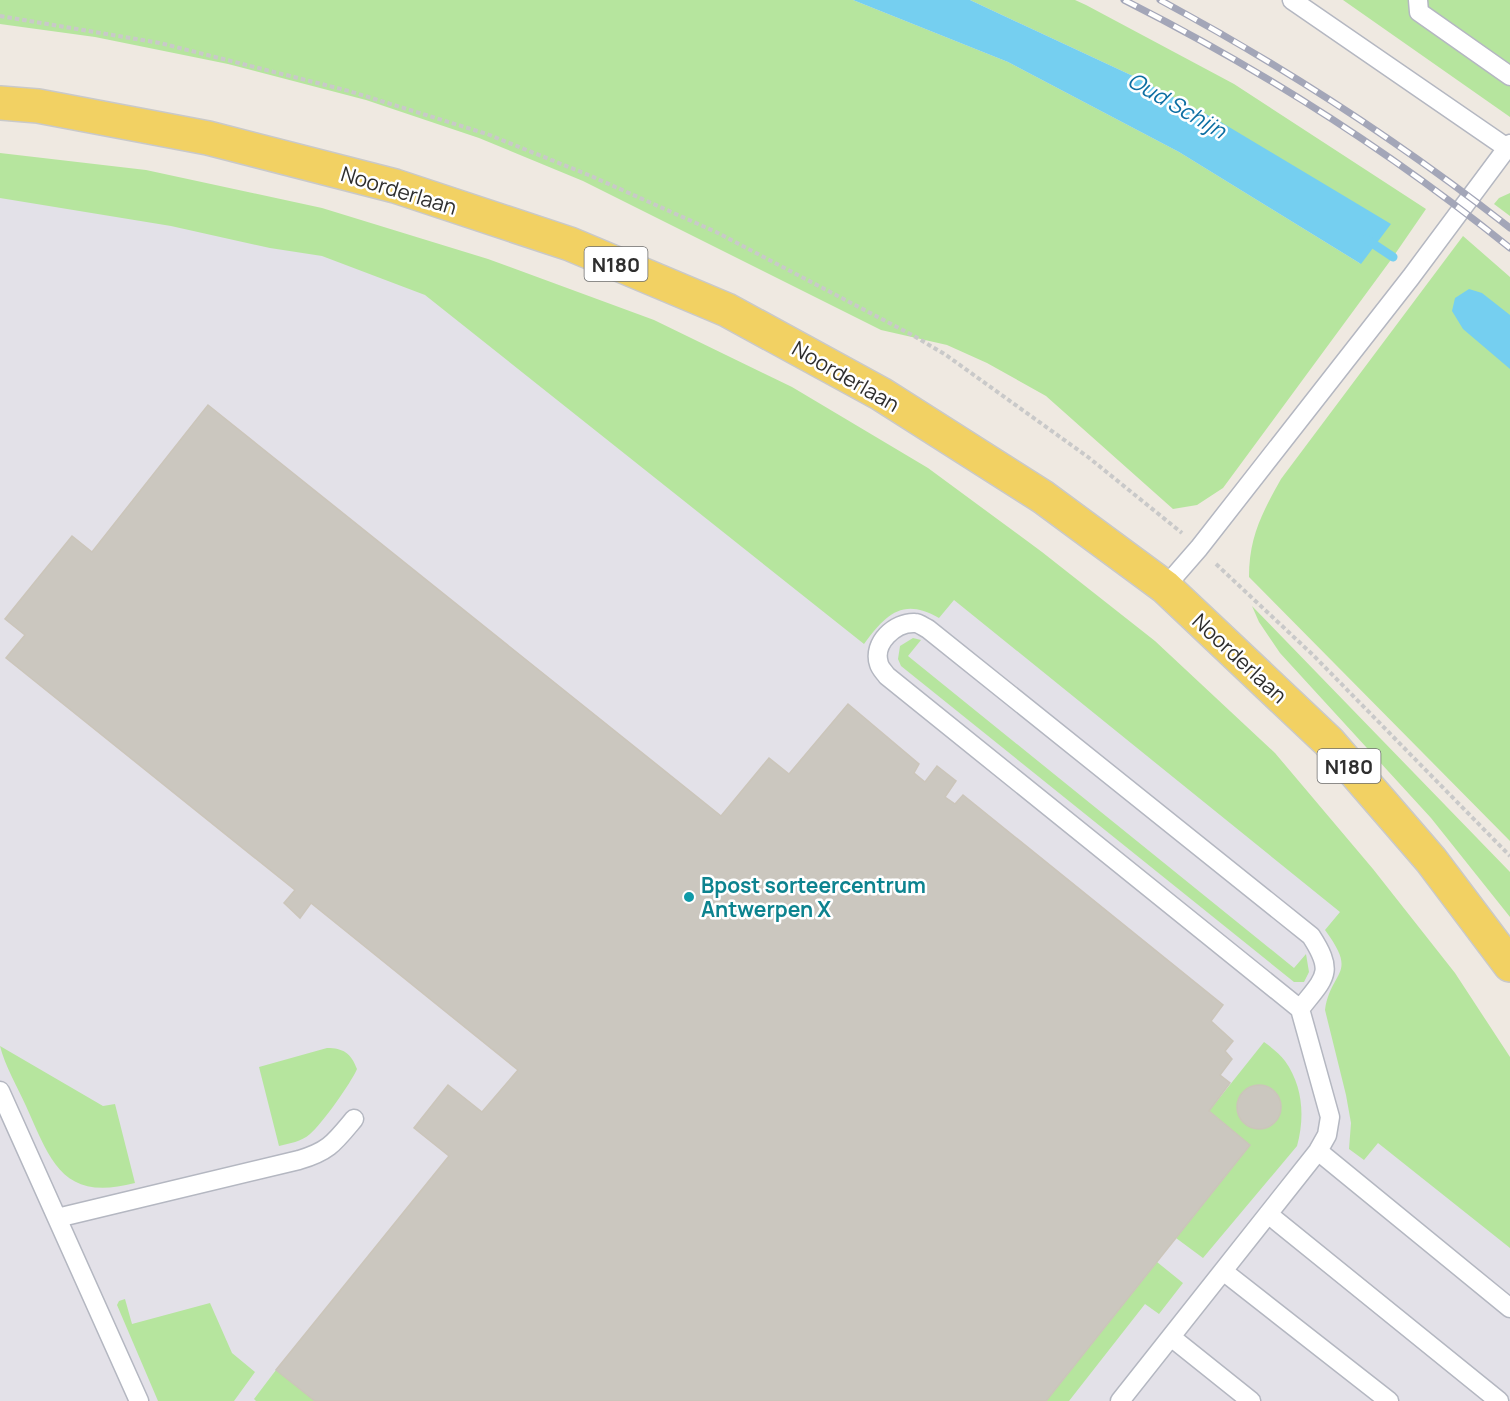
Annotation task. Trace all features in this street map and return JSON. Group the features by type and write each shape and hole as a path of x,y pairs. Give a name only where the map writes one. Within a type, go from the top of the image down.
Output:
{"main road":[{"name":"Noorderlaan","path":"0,102 38,106 208,138 395,186 570,244 727,310 881,394 1043,496 1165,587 1329,742 1431,860 1510,965"}],"lane":[{"path":"1165,587 1199,548 1411,277 1509,147 1292,0"},
{"path":"1418,0 1419,12 1510,76"},
{"path":"1129,1398 1171,1337 1318,1151 1327,1135 1330,1117 1300,1009 886,676 878,662 880,644 886,635 894,628 915,623 928,629 1311,936 1323,954 1326,969 1321,981 1300,1009"},
{"path":"0,1091 139,1401"},
{"path":"57,1218 321,1153 336,1141 354,1119"},
{"path":"1318,1151 1510,1308"},
{"path":"1268,1214 1499,1401"},
{"path":"1223,1271 1389,1401"},
{"path":"1171,1337 1251,1401"}],"shaded area":[{"path":"0,183 370,249 1128,664 1510,1106 1510,1401 0,1401"}],"green space":[{"path":"0,0 853,0 1008,62 1179,152 1361,264 1219,121 1133,76 970,0 1075,0 1234,84 1426,209 1223,488 1197,505 1173,509 1046,396 987,363 947,345 881,330 583,181 479,138 366,100 228,64 95,37 0,24"},
{"path":"1343,0 1510,0 1510,117"},
{"path":"0,153 146,170 322,208 488,259 654,320 792,387 928,468 1042,552 1155,641 1275,753 1373,869 1455,973 1510,1057 1510,1248 1378,1143 1364,1160 1349,1149 1351,1123 1325,1010 1342,965 1335,945 1325,930 1340,912 954,600 939,618 915,609 896,612 880,625 864,644 425,295 322,256 270,248 171,226 0,198"},
{"path":"1510,193 1510,216 1494,204 1499,198"},
{"path":"1463,236 1510,277 1510,841 1249,577 1254,537 1281,479"},
{"path":"1252,606 1510,872 1510,917 1431,818 1280,653 1259,622"},
{"path":"913,638 921,640 908,656 1294,968 1306,954 1309,972 1304,982 1294,982 901,666 898,659 900,646"},
{"path":"1264,1042 1283,1058 1296,1081 1301,1102 1300,1135 1297,1146 1203,1258 1176,1238 1250,1145 1209,1111"},
{"path":"0,1046 103,1106 115,1104 135,1183 111,1187 91,1187 75,1182 63,1173 43,1144"},
{"path":"327,1048 346,1052 357,1069 336,1103 310,1134 303,1139 279,1146 259,1067"},
{"path":"1157,1262 1183,1283 1159,1314 1145,1304 1069,1401 1046,1401"},
{"path":"125,1299 132,1324 210,1303 232,1353 255,1372 234,1401 158,1401 117,1305 119,1301"},
{"path":"276,1370 315,1401 256,1401 254,1399"}],"water":[{"path":"853,0 970,0 1133,76 1219,121 1391,224 1361,264 1179,152 1008,62"},
{"path":"1469,289 1482,293 1510,315 1510,369 1463,329 1452,311 1455,298"}],"building":[{"name":"Bpost sorteercentrum Antwerpen X","path":"208,405 721,816 769,758 789,774 848,704 919,764 914,773 925,782 937,766 956,781 945,797 955,804 963,795 1223,1005 1211,1021 1233,1041 1225,1051 1232,1059 1220,1075 1230,1083 1209,1111 1250,1145 1046,1401 315,1401 276,1370 449,1156 414,1128 448,1085 482,1112 518,1070 311,903 300,918 284,903 295,890 6,658 25,635 5,619 72,536 92,552"},
{"path":"1259,1085 1268,1086 1275,1091 1280,1098 1280,1116 1275,1123 1268,1128 1259,1129 1250,1128 1243,1123 1238,1116 1237,1107 1238,1098 1243,1091 1250,1086"}],"waterway":[{"name":"Oud Schijn","path":"1366,239 1393,257"}],"railway":[{"path":"1124,0 1225,54 1324,114 1419,178 1510,248"},
{"path":"1160,0 1251,51 1340,106 1426,165 1510,228"}],"place":[{"name":"Bpost sorteercentrum Antwerpen X","path":"689,897"}]}
